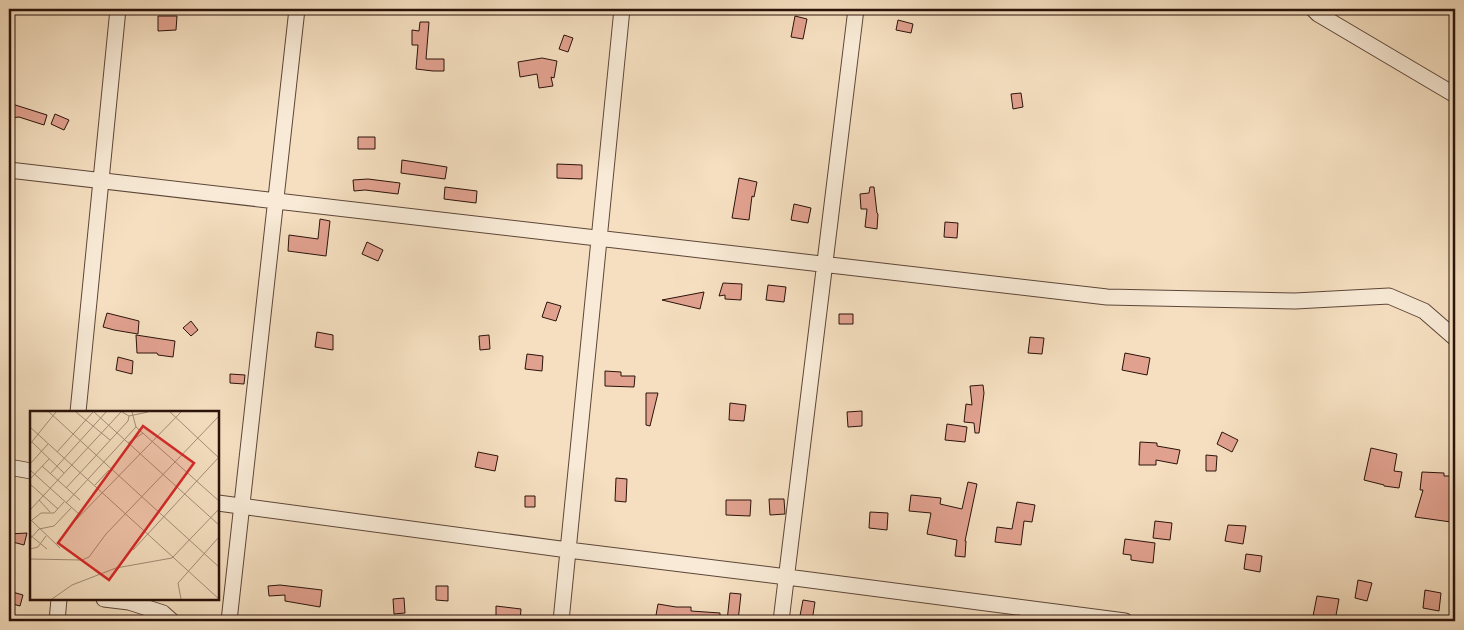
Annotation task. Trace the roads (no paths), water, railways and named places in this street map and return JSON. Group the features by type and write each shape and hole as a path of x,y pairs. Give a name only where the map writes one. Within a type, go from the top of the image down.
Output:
{"street":[{"path":"78,411 118,9"},
{"path":"229,621 297,9"},
{"path":"561,621 622,9"},
{"path":"781,621 856,9"},
{"path":"1313,9 1318,14 1455,95"},
{"path":"9,170 1107,297 1295,301 1389,296 1424,311 1455,338"},
{"path":"9,467 30,471"},
{"path":"219,503 1125,621"},
{"path":"57,621 59,600"},
{"path":"112,600 129,602 163,613 172,621"}]}
